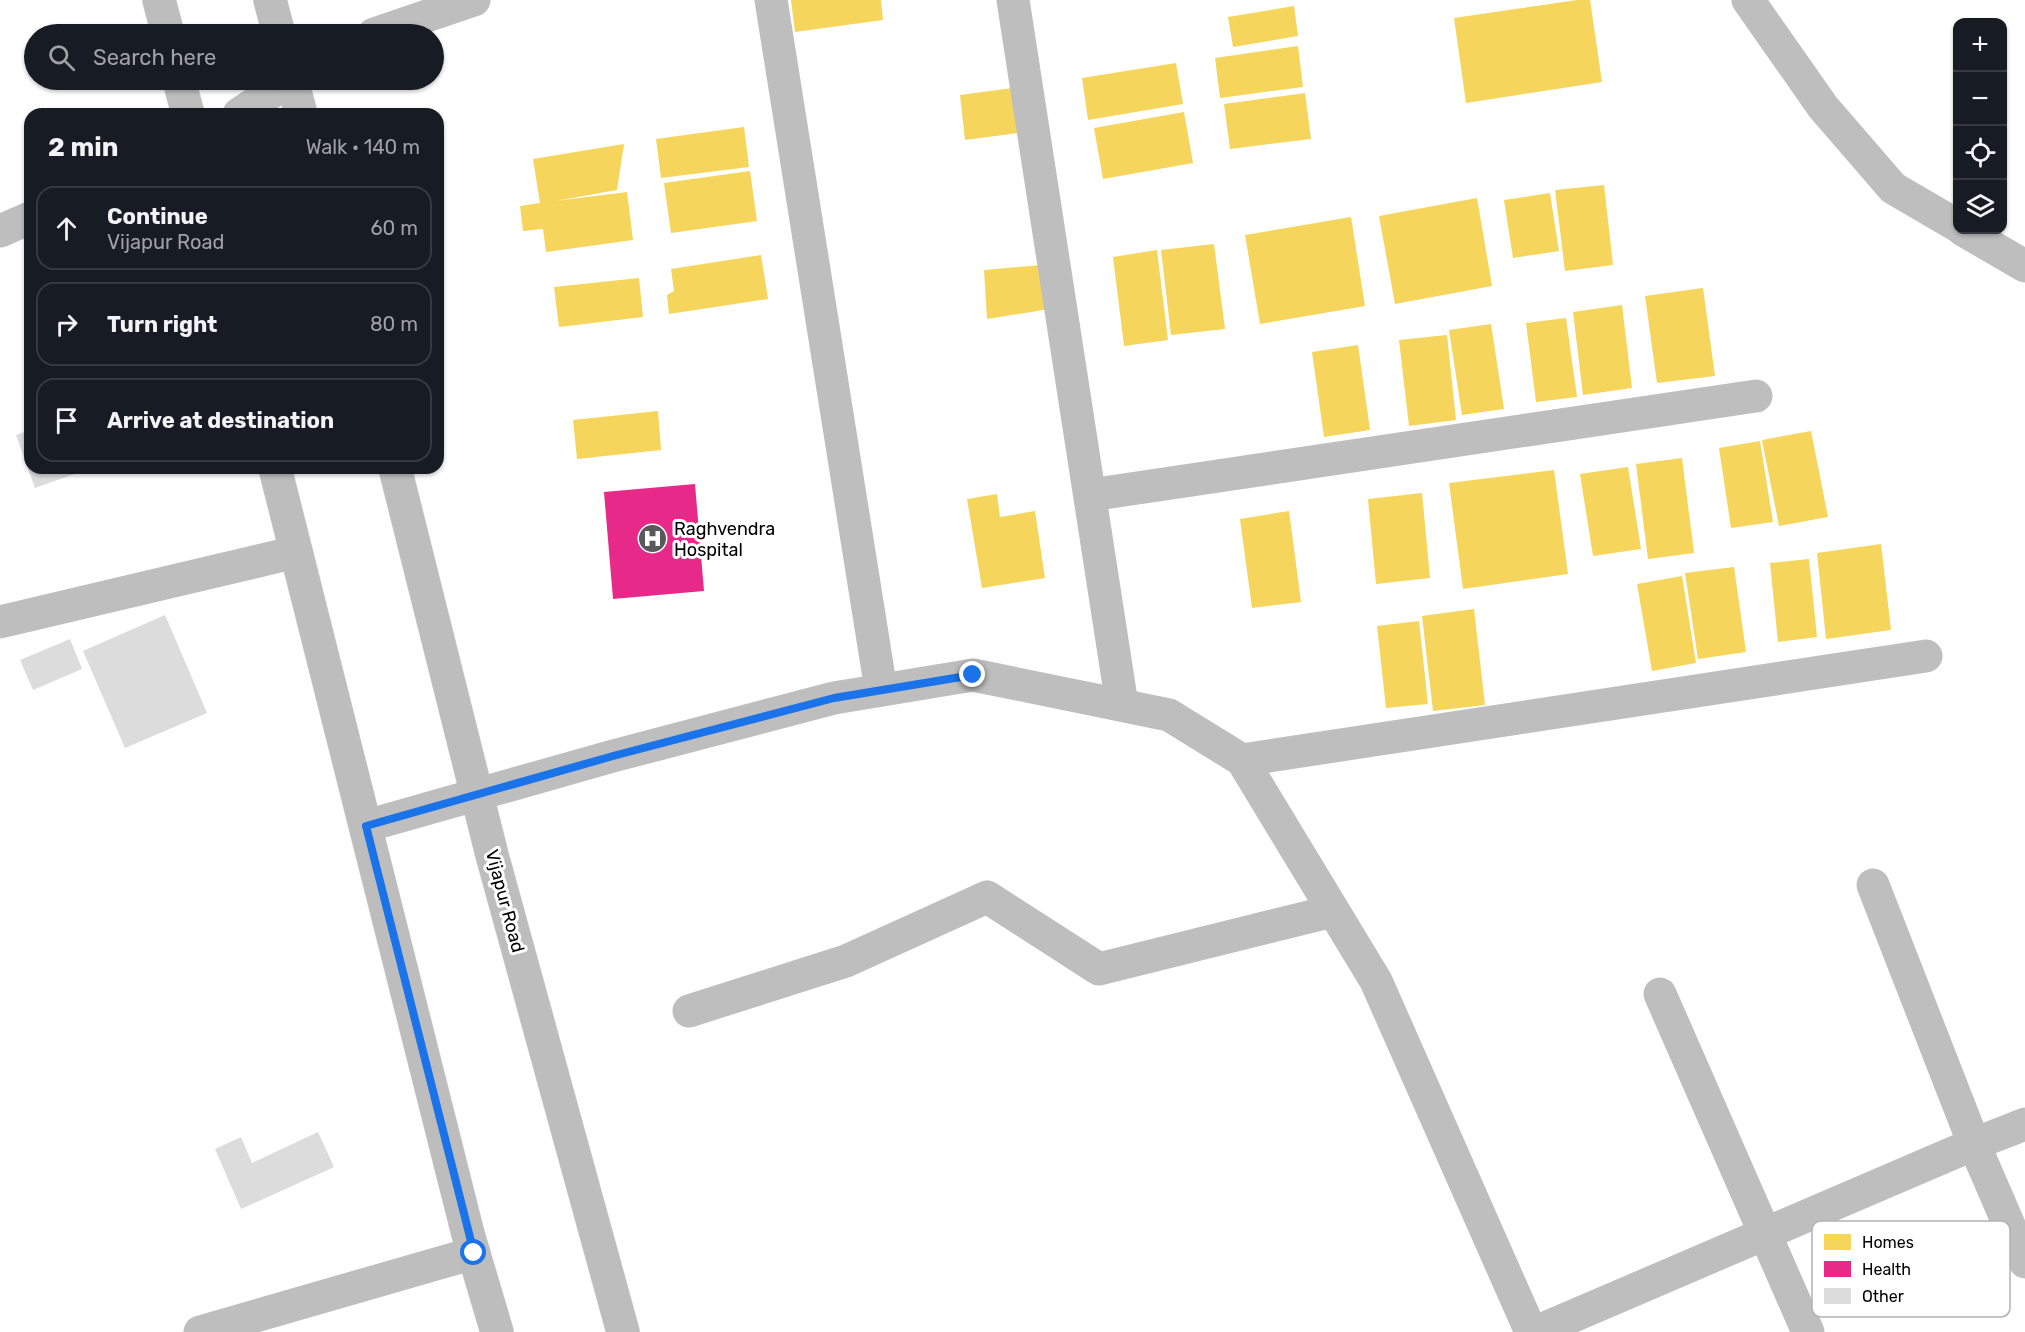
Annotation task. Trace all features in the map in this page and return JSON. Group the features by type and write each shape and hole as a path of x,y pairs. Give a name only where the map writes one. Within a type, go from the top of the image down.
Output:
{"main road":[{"path":"159,0 165,24"},
{"path":"270,0 276,24"},
{"path":"182,90 186,108"},
{"path":"294,90 299,108"},
{"path":"276,474 474,1253 497,1332"},
{"name":"Vijapur Road","path":"396,474 476,795 623,1332"}],"street":[{"path":"403,24 474,0"},
{"path":"771,0 881,690"},
{"path":"1013,0 1122,705"},
{"path":"1748,0 1823,107 1893,188 1953,223"},
{"path":"248,108 276,90"},
{"path":"0,231 24,221"},
{"path":"1970,234 2025,266"},
{"path":"1089,495 1756,396"},
{"path":"0,621 296,552"},
{"path":"1242,760 1926,656"},
{"path":"366,826 613,756 823,700 973,675 1169,715 1242,760 1376,981 1531,1332"},
{"path":"1873,885 1974,1144 2007,1221"},
{"path":"689,1011 846,961 987,897 1099,969 1333,911"},
{"path":"1660,994 1808,1332"},
{"path":"1536,1332 2025,1124"},
{"path":"2010,1227 2025,1262"},
{"path":"200,1332 474,1253"}],"building: Homes":[{"path":"791,0 881,0 883,20 795,32"},
{"path":"1590,0 1602,82 1466,103 1454,18"},
{"path":"1294,6 1298,36 1233,47 1228,17"},
{"path":"1298,46 1303,87 1220,98 1215,58"},
{"path":"1176,63 1183,104 1088,120 1082,78"},
{"path":"1019,87 1025,132 965,140 960,95"},
{"path":"1305,93 1311,139 1230,149 1224,104"},
{"path":"1184,112 1193,163 1103,179 1094,128"},
{"path":"744,127 749,167 661,178 656,139"},
{"path":"624,144 617,190 555,201 627,192 633,240 546,252 543,229 523,231 520,206 540,203 533,159"},
{"path":"750,171 757,221 671,233 664,183"},
{"path":"1604,185 1613,265 1565,271 1555,190"},
{"path":"1550,193 1559,251 1513,258 1504,200"},
{"path":"1477,198 1492,286 1395,304 1379,216"},
{"path":"1351,217 1365,306 1260,324 1245,235"},
{"path":"1214,244 1225,329 1171,335 1161,250"},
{"path":"1157,250 1168,340 1124,346 1113,257"},
{"path":"761,255 768,299 669,314 667,295 674,291 671,269"},
{"path":"1042,265 1050,309 987,319 984,270"},
{"path":"639,278 643,317 559,327 554,287"},
{"path":"1703,288 1715,376 1657,383 1645,296"},
{"path":"1622,305 1632,388 1583,395 1573,312"},
{"path":"1566,318 1577,397 1536,402 1526,323"},
{"path":"1491,324 1504,409 1462,415 1449,330"},
{"path":"1447,335 1456,420 1409,426 1399,340"},
{"path":"1358,345 1370,430 1324,437 1312,352"},
{"path":"658,411 661,450 577,459 573,420"},
{"path":"1811,431 1828,517 1779,526 1762,440"},
{"path":"1760,441 1773,522 1731,528 1719,448"},
{"path":"1682,458 1694,553 1648,559 1636,464"},
{"path":"1628,467 1641,549 1593,556 1580,474"},
{"path":"1554,470 1568,574 1463,589 1449,483"},
{"path":"1422,493 1430,578 1376,584 1368,499"},
{"path":"997,494 1000,517 1035,511 1045,578 982,588 967,499"},
{"path":"1289,511 1301,602 1252,608 1240,519"},
{"path":"1881,544 1891,630 1826,639 1817,553"},
{"path":"1809,559 1817,637 1778,642 1770,563"},
{"path":"1734,567 1746,652 1698,659 1685,573"},
{"path":"1682,576 1696,663 1652,671 1637,584"},
{"path":"1474,609 1485,705 1433,711 1422,616"},
{"path":"1419,621 1428,704 1386,708 1377,626"}],"building: Health":[{"path":"695,484 704,591 613,599 604,492"}],"building: Other":[{"path":"24,432 24,457 16,435"},
{"path":"30,474 74,474 35,488"},
{"path":"165,615 207,713 125,748 83,651"},
{"path":"70,639 82,669 33,690 20,660"},
{"path":"318,1132 334,1167 241,1209 215,1149 241,1137 252,1163"}],"place":[{"name":"Raghvendra Hospital","path":"653,539"}],"route":[{"path":"474,1253 366,826 613,756 834,698 973,675"}]}
